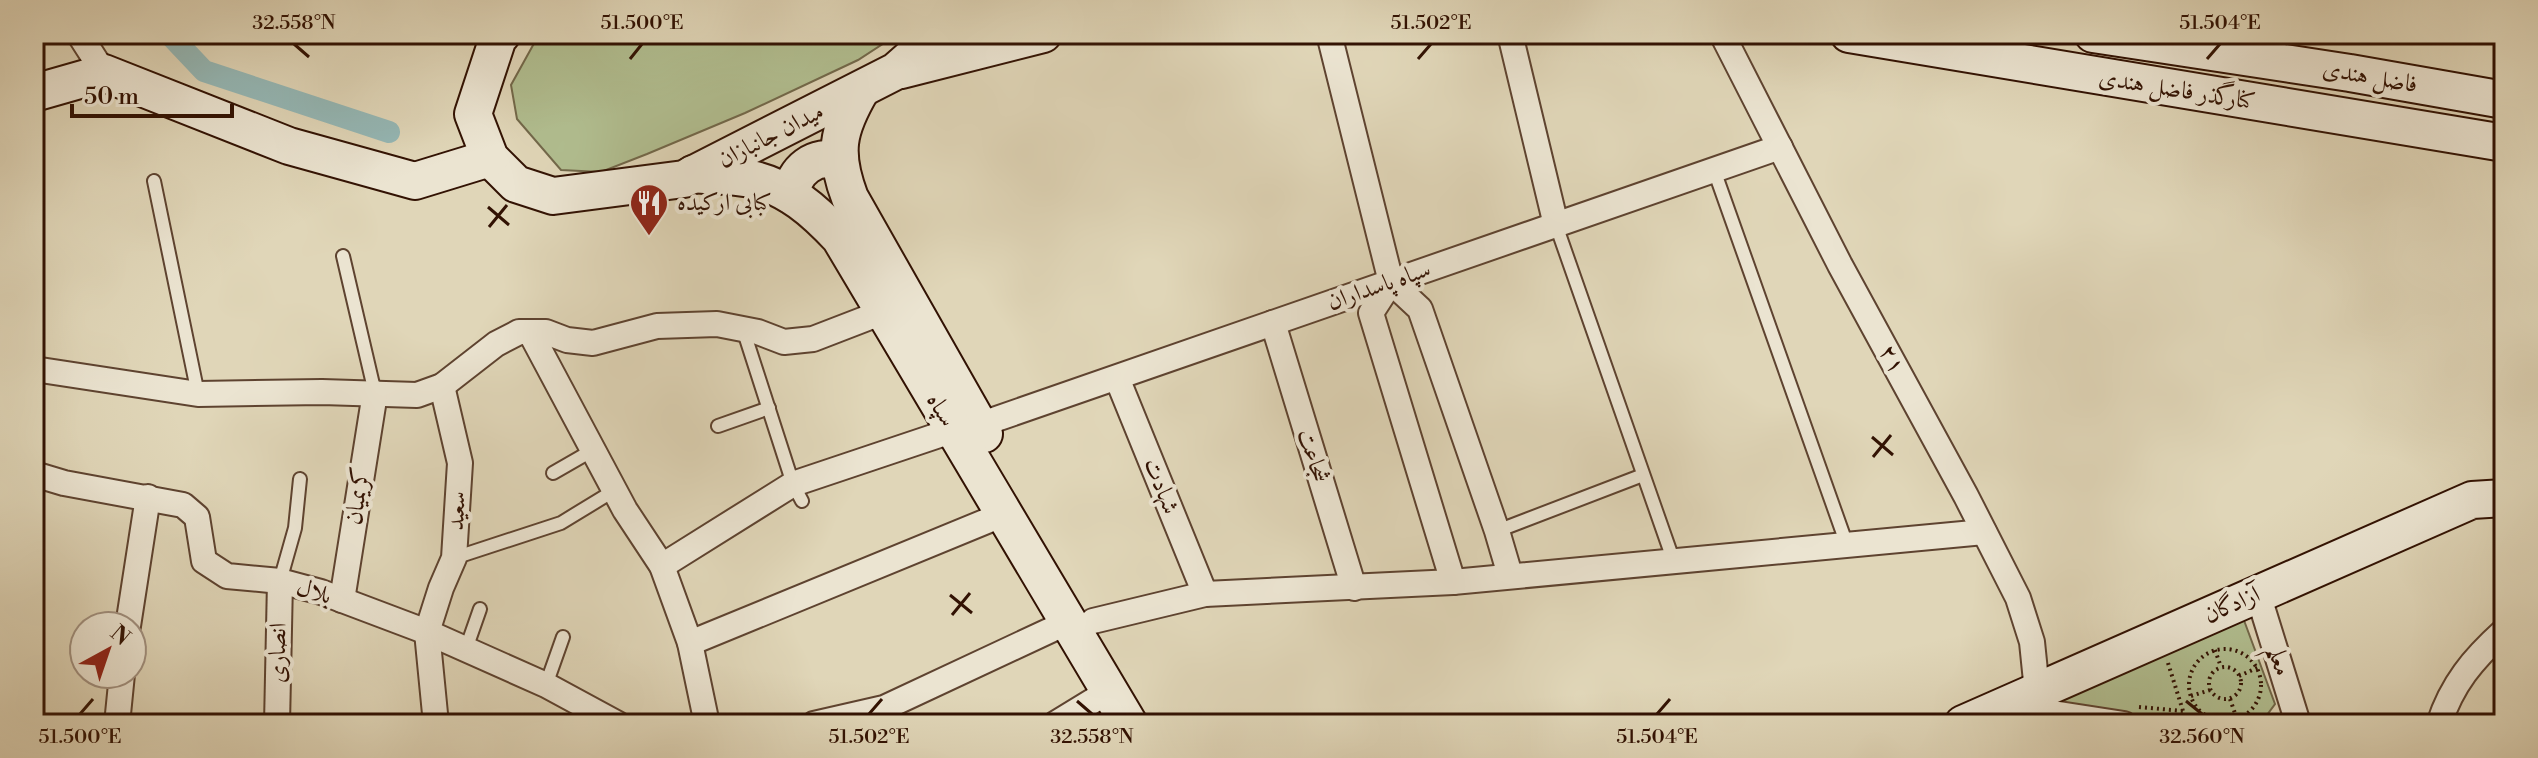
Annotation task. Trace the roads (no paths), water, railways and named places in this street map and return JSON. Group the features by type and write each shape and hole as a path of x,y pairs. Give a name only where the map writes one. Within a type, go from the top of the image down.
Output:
{"main road":[{"name":"میدان جانبازان","path":"502,34 473,114 490,158 516,184 553,196 684,179 896,71 938,34"},
{"path":"896,71 957,34"},
{"path":"896,71 1043,34"},
{"name":"کنارگذر فاضل هندی","path":"1849,34 2504,143"},
{"name":"فاضل هندی","path":"2093,34 2504,100"},
{"path":"34,93 104,73 289,146 415,181 490,158"},
{"name":"سپاه","path":"861,90 841,128 839,161 850,198 966,428 1004,514 1155,724"},
{"path":"791,195 796,178 810,164 825,158 839,161"},
{"name":"سپاه","path":"693,174 751,179 791,195 816,213 840,238 883,312 966,428 1081,622 1109,691 1129,724"},
{"name":"آزادگان","path":"1963,724 2009,715 2037,691 2472,500 2504,498"}],"street":[{"path":"79,34 104,73"},
{"path":"1329,34 1391,282 1420,309 1510,575"},
{"path":"1510,34 1556,225"},
{"name":"۲۱","path":"1722,34 2018,598 2032,642 2037,691"},
{"name":"سپاه پاسداران","path":"662,566 798,492 811,476 1117,378 1780,147"},
{"path":"1391,282 1371,313 1453,582"},
{"path":"34,369 198,394 417,395 442,386 496,344 519,332 546,332 567,340 593,343 657,326 717,324 784,342 813,339 883,312"},
{"name":"شجاعت","path":"1273,323 1354,588"},
{"path":"530,332 615,490 662,566 690,643 707,724"},
{"name":"شهادت","path":"1117,378 1205,594"},
{"name":"سعید","path":"427,632 454,558 460,463 442,386"},
{"name":"کریمیان","path":"342,600 375,393"},
{"name":"بلال","path":"34,474 64,483 183,505 197,517 204,561 227,576 280,581 427,632 546,685 617,724"},
{"path":"130,610 148,497"},
{"path":"690,643 1004,514"},
{"path":"814,724 884,708 1081,622 1205,594 1453,582 1984,532"},
{"name":"انصاری","path":"277,724 280,581"},
{"name":"معلم","path":"2258,594 2295,723"},
{"path":"2439,724 2456,682 2504,631"},
{"path":"427,632 436,724"},
{"path":"117,724 120,690"},
{"path":"1055,724 1109,691"},
{"path":"2009,715 2125,715"}],"lane":[{"path":"1714,170 1847,545"},
{"path":"154,181 198,394"},
{"path":"1556,225 1674,562"},
{"path":"343,256 375,393"},
{"path":"743,329 798,492"},
{"path":"718,426 769,408"},
{"path":"553,473 593,450"},
{"path":"1497,531 1643,475"},
{"path":"280,581 295,528 300,479"},
{"path":"454,558 561,523 615,490"},
{"path":"466,649 480,609"},
{"path":"546,685 563,637"}],"waterway":[{"path":"169,34 204,71 389,132"},
{"path":"2498,34 2504,35"}],"place":[{"name":"کبابی ارکیده","path":"649,237"}]}
